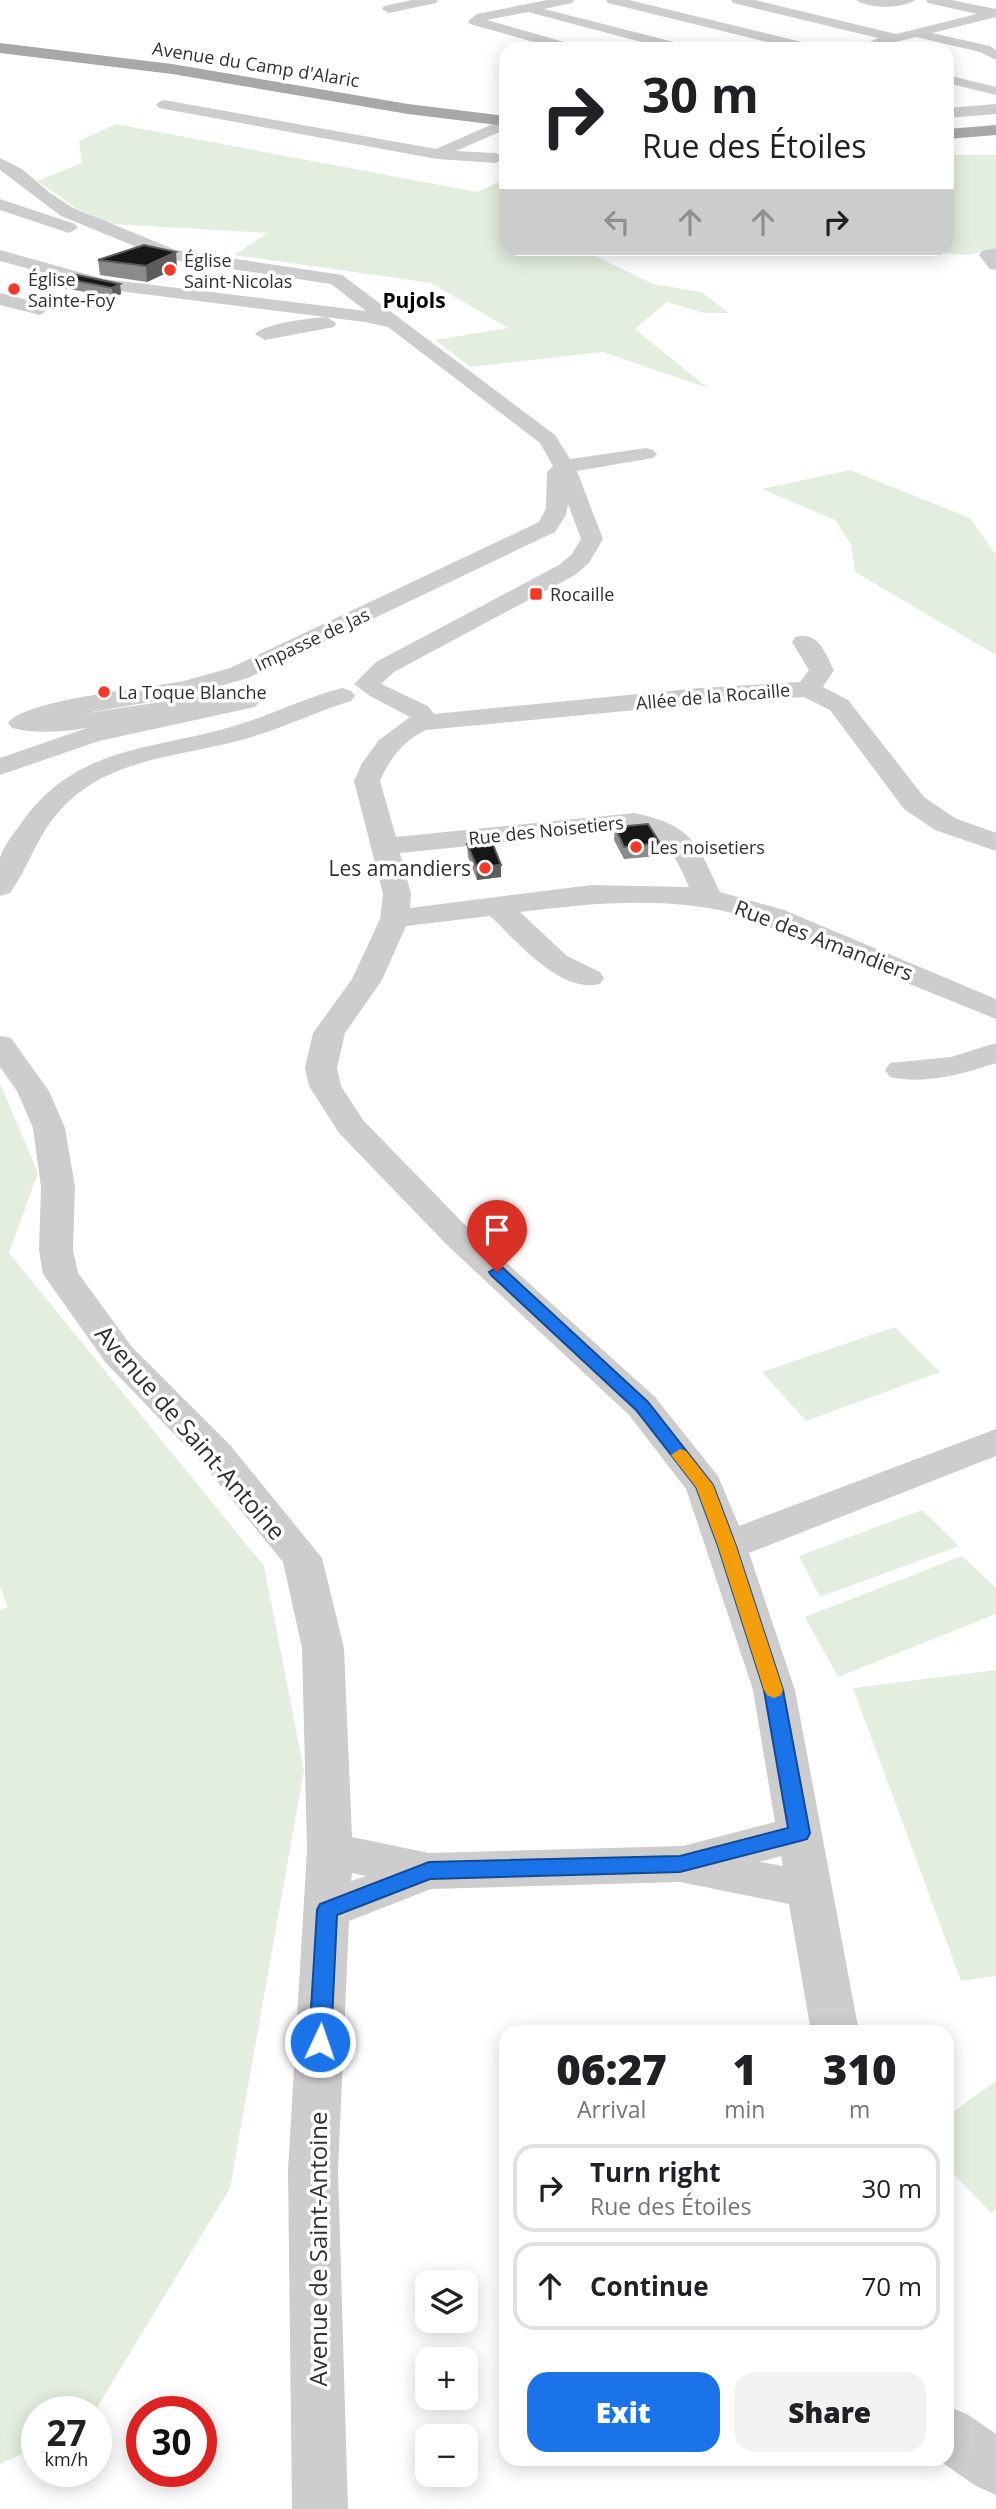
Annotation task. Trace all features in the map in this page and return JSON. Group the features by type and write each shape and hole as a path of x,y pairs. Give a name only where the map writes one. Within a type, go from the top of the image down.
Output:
{"main road":[{"name":"Avenue du Camp d'Alaric","path":"0,48 163,68 408,109 499,121"},
{"path":"954,133 996,130"}],"street":[{"path":"389,9 431,0"},
{"path":"548,42 475,21 482,17 567,0"},
{"path":"613,0 784,42"},
{"path":"738,0 896,38"},
{"path":"863,0 908,0"},
{"path":"933,0 994,13"},
{"path":"526,8 658,42"},
{"path":"880,42 994,13"},
{"path":"914,33 951,42"},
{"path":"619,42 638,37"},
{"path":"954,43 993,52"},
{"path":"968,60 993,52"},
{"path":"954,81 996,91"},
{"path":"164,105 437,154 496,158"},
{"path":"954,112 996,109"},
{"path":"437,154 499,125"},
{"path":"0,163 8,172 44,197 99,226 162,268 196,296 325,311 403,329"},
{"path":"1,205 162,268"},
{"path":"5,250 37,239"},
{"path":"5,250 59,281"},
{"path":"129,254 162,268"},
{"path":"0,887 12,859 53,801 71,785 115,764 239,733 359,692 385,667 567,570 581,558 592,539 565,469 555,450 539,430 347,284 324,276 196,261 162,268 105,304"},
{"path":"0,299 33,307 59,281 90,264"},
{"path":"11,284 59,281 133,288"},
{"path":"325,311 357,294"},
{"path":"165,311 179,308 196,296"},
{"path":"265,334 308,324 340,322 403,329"},
{"path":"565,469 573,465 646,454"},
{"name":"Impasse de Jas","path":"246,702 242,698 65,724 21,723 48,712 185,688 239,673 361,617 452,570 547,527 554,520 558,508 558,472 565,469"},
{"path":"804,642 822,670 808,689"},
{"path":"246,702 314,687 359,692 416,724 386,750 367,781 386,846 396,907 368,979 329,1033 321,1068 324,1086 351,1126 458,1237 613,1376 642,1406 704,1485 774,1690 834,2025"},
{"name":"Allée de la Rocaille","path":"416,724 699,696 808,689 839,705 914,803 945,824 996,843"},
{"name":"Impasse de Jas","path":"0,767 37,750 125,726 246,702"},
{"name":"Rue des Noisetiers","path":"386,846 635,821 655,824 679,840 708,898"},
{"name":"Rue des Amandiers","path":"396,907 460,910 622,892 708,898 774,916 996,1010"},
{"path":"497,906 556,962 589,978"},
{"name":"Avenue de Saint-Antoine","path":"0,1045 33,1091 49,1128 58,1187 56,1250 61,1274 119,1355 216,1454 302,1558 323,1648 330,1850 313,2170 320,2509"},
{"path":"901,1070 955,1066 996,1052"},
{"path":"727,1546 996,1442"},
{"path":"330,1850 429,1871 680,1864 800,1833"},
{"path":"680,1864 810,1890"},
{"path":"327,1910 429,1871"},
{"path":"954,2438 996,2467"}],"green space":[{"path":"116,124 477,192 499,182 499,256 595,256 653,284 701,292 729,313 704,313 667,302 635,329 708,388 603,352 470,367 435,340 508,328 431,283 234,255 268,233 109,224 76,208 37,181 82,163 79,141"},
{"path":"954,155 996,155 996,249 967,255 954,254"},
{"path":"850,470 970,518 996,555 996,655 855,572 851,544 835,520 762,489"},
{"path":"0,1083 38,1173 9,1253 264,1566 304,1770 230,2188 104,2396 21,2396 21,2454 0,2464 0,1610 8,1607 0,1587"},
{"path":"895,1327 940,1372 806,1421 762,1372"},
{"path":"922,1510 959,1546 820,1597 799,1556"},
{"path":"962,1556 996,1588 996,1614 838,1677 805,1617"},
{"path":"996,1670 996,1976 961,1981 853,1688"},
{"path":"996,2081 996,2209 991,2213 954,2174 954,2111"}],"building":[{"path":"144,245 176,252 146,266 98,260"},
{"path":"73,274 120,284 112,288 62,278"},
{"path":"648,824 660,843 624,847 615,827"},
{"path":"492,842 501,865 477,867 467,844"}],"slow traffic":[{"path":"680,1455 704,1485 774,1690"}],"place":[{"name":"Église Saint-Nicolas","path":"170,270"},
{"name":"Église Sainte-Foy","path":"14,289"},
{"name":"Rocaille","path":"536,594"},
{"name":"La Toque Blanche","path":"104,692"},
{"name":"Les noisetiers","path":"636,847"},
{"name":"Les amandiers","path":"485,868"}],"district":[{"name":"Pujols","path":"414,300"}],"route":[{"path":"320,2042 327,1910 429,1871 680,1864 800,1833 774,1690 704,1485 642,1406 613,1376 497,1272"}]}
